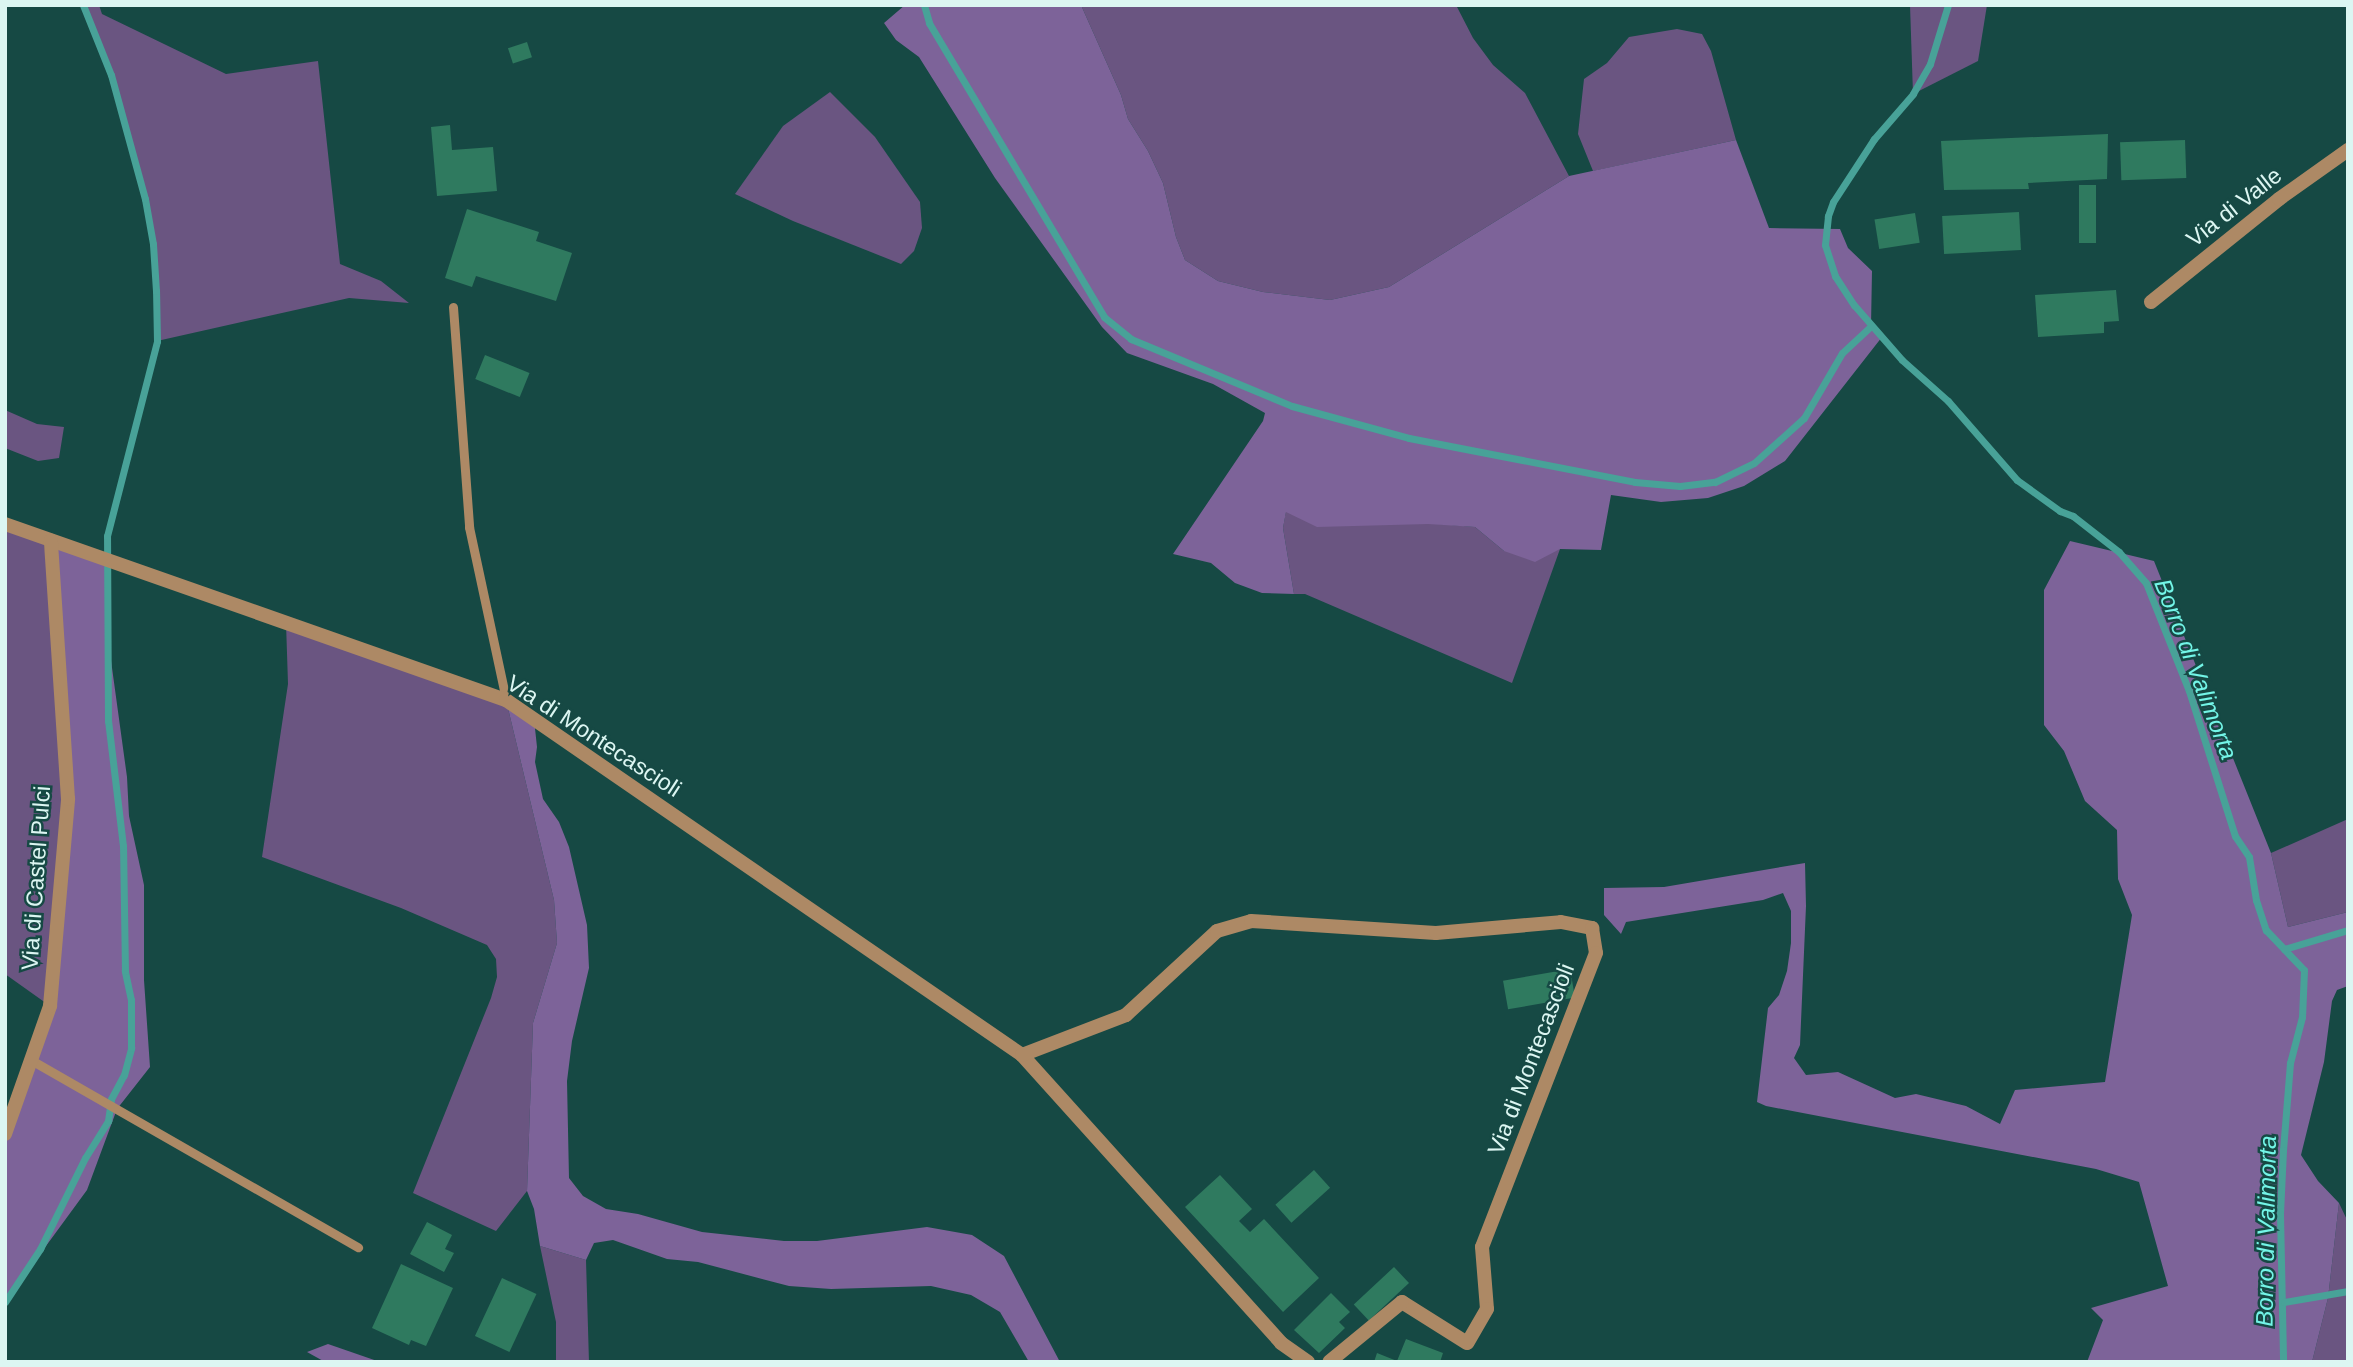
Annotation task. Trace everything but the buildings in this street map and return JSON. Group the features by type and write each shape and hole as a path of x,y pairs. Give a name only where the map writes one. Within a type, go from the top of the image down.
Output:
{"street":[{"name":"Via di Valle","path":"2151,302 2279,199 2348,150"},
{"path":"5,524 51,541"},
{"name":"Via di Montecascioli","path":"51,541 506,700 1022,1055 1281,1343 1308,1362"},
{"name":"Via di Castel Pulci","path":"5,1134 50,1006 68,799 51,541"},
{"name":"Via di Montecascioli","path":"1022,1055 1126,1016 1217,931 1251,921 1436,933 1561,922 1592,928 1596,953 1482,1247 1487,1309 1467,1343 1402,1302 1329,1362"}],"lane":[{"path":"453,307 469,527 506,700"},
{"path":"31,1060 358,1247"}],"shaded area":[{"path":"83,5 99,5 102,14 226,74 318,61 340,264 381,281 409,303 349,298 157,341 153,244 145,199 111,75"},
{"path":"905,5 1081,5 1121,95 1128,119 1148,151 1163,183 1176,237 1185,260 1218,281 1263,292 1330,300 1389,287 1569,176 1736,140 1769,228 1840,229 1848,248 1872,271 1871,326 1882,337 1785,461 1744,486 1708,498 1661,502 1611,495 1601,550 1560,549 1535,562 1504,551 1475,527 1428,524 1317,527 1286,512 1283,528 1294,594 1262,593 1235,583 1211,563 1173,554 1263,421 1265,413 1213,384 1127,353 1102,327 995,178 919,57 896,40 884,23"},
{"path":"1081,5 1456,5 1473,38 1493,65 1525,93 1569,176 1389,287 1330,300 1263,292 1218,281 1185,260 1176,237 1163,183 1148,151 1128,119 1121,95"},
{"path":"1910,5 1987,5 1978,61 1913,94"},
{"path":"1677,29 1702,34 1711,51 1736,140 1593,171 1578,134 1584,79 1607,63 1629,37"},
{"path":"830,92 875,137 920,202 922,228 914,251 901,264 793,221 735,194 783,126"},
{"path":"5,410 37,424 64,427 59,458 38,461 5,448"},
{"path":"1286,511 1475,527 1504,551 1560,549 1512,683 1305,594 1294,594 1283,528"},
{"path":"5,524 44,539 68,799 50,1006 5,974"},
{"path":"51,541 107,561 106,624 127,777 129,816 144,885 144,980 150,1067 117,1109 87,1190 5,1302 5,1134 50,1006 68,799"},
{"path":"2070,541 2154,561 2271,853 2288,927 2348,912 2348,986 2337,990 2332,1001 2324,1062 2301,1155 2318,1181 2339,1203 2328,1298 2312,1362 2087,1362 2103,1320 2091,1308 2168,1286 2139,1182 2096,1169 1766,1106 1757,1102 1768,1008 1779,995 1787,971 1791,943 1791,911 1783,893 1763,900 1626,922 1621,934 1604,915 1604,888 1664,887 1805,863 1806,906 1800,1045 1794,1058 1806,1075 1838,1072 1895,1098 1916,1094 1966,1106 2000,1124 2015,1090 2105,1082 2132,915 2118,879 2117,830 2085,801 2064,751 2044,725 2044,590"},
{"path":"286,623 506,700 554,900 557,943 533,1023 527,1191 496,1231 413,1193 491,998 497,977 496,959 487,945 401,908 262,857 288,684"},
{"path":"506,700 534,719 537,747 535,762 543,799 559,822 569,847 587,925 589,968 572,1041 567,1081 569,1178 583,1196 606,1209 638,1214 702,1232 784,1241 817,1241 927,1227 972,1235 1004,1256 1060,1362 1029,1362 1000,1312 971,1295 931,1286 831,1289 789,1286 698,1262 667,1259 613,1240 594,1243 586,1260 540,1246 534,1209 527,1191 533,1023 557,943 554,900"},
{"path":"2348,819 2348,912 2288,927 2271,853"},
{"path":"2339,1203 2348,1222 2348,1362 2312,1362 2328,1298"},
{"path":"540,1246 586,1260 589,1362 556,1362 556,1322"},
{"path":"328,1344 380,1362 325,1362 307,1352"}],"waterway":[{"path":"5,1302 40,1249 85,1158 108,1121 111,1099 124,1075 131,1048 131,1000 125,971 123,846 108,721 107,536 157,341 156,291 153,244 145,199 111,75 83,5"},
{"path":"924,5 929,23 1104,317 1131,339 1292,406 1409,438 1635,482 1680,486 1715,482 1754,463 1804,418 1842,353 1871,326"},
{"name":"Borro di Valimorta","path":"1948,5 1930,64 1913,94 1874,139 1833,202 1828,216 1825,245 1835,276 1854,305 1902,360 1948,401 2017,480 2060,511 2073,516 2119,552 2146,583 2189,691 2235,836 2249,857 2256,900 2266,930 2304,970 2302,1017 2290,1063 2283,1150 2280,1214 2283,1362"},
{"path":"2284,949 2348,930"},
{"path":"2284,1302 2348,1291"}]}
